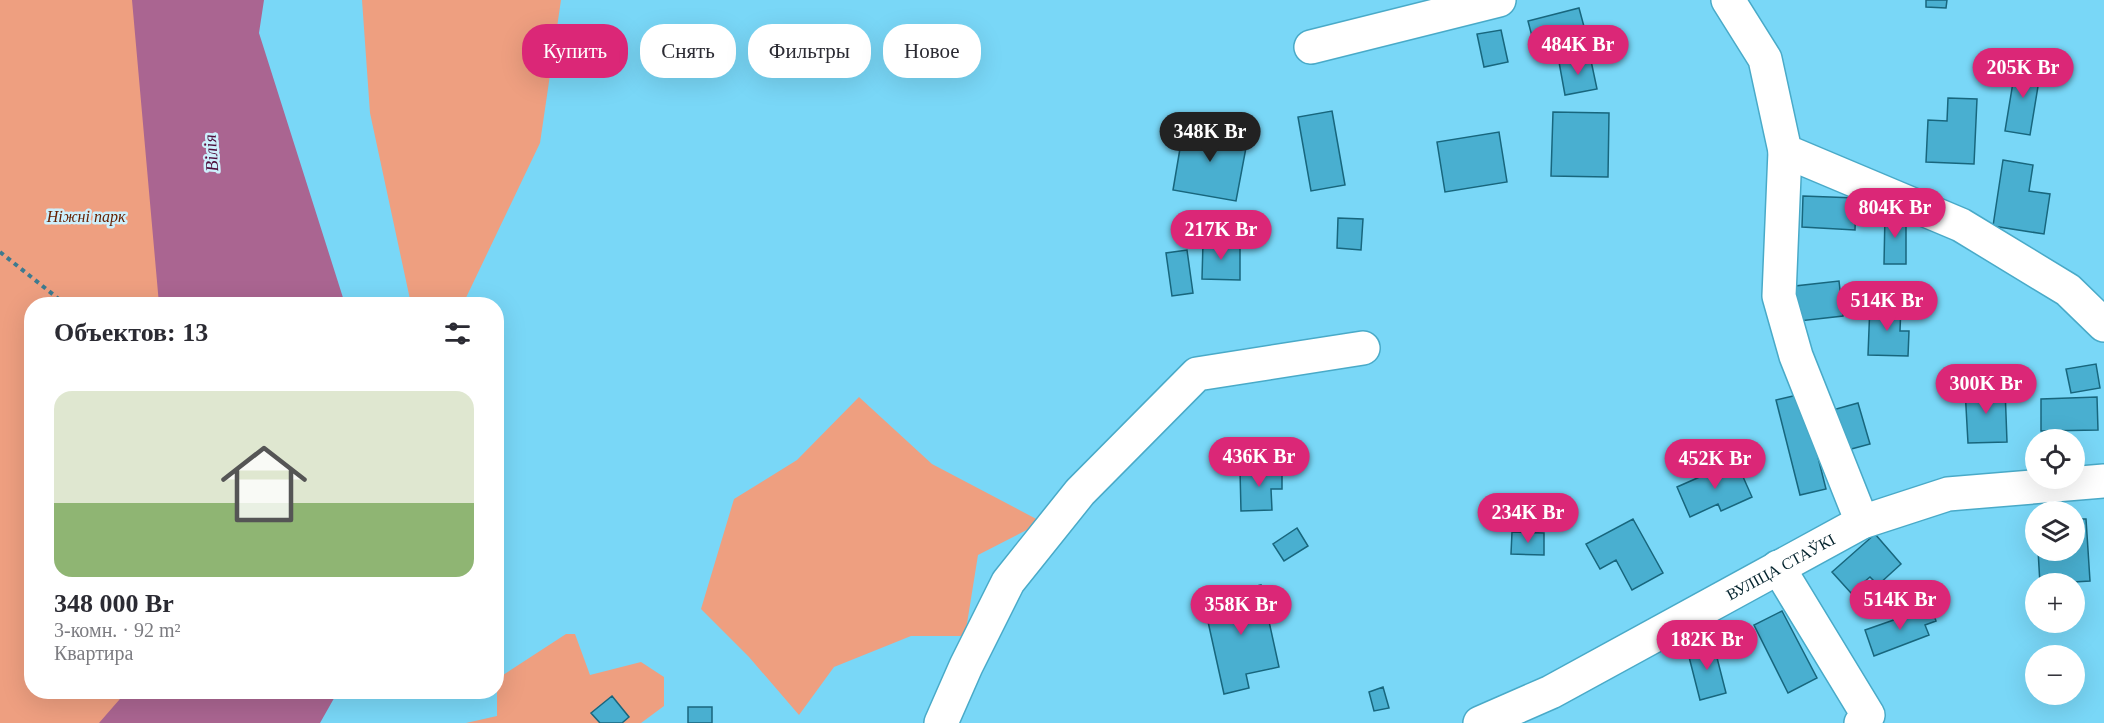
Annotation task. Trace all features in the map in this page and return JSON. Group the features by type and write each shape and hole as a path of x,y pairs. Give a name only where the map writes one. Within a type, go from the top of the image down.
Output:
{"street":[{"path":"1311,47 1499,0"},
{"path":"1728,0 1765,59 1785,151 1779,296 1796,356 1862,522"},
{"path":"1785,151 1961,225 2068,290 2104,325"},
{"path":"941,723 966,666 1008,582 1080,492 1197,374 1362,348"},
{"name":"ВУЛІЦА СТАЎКІ","path":"1480,723 1551,692 1862,522 1948,494 2104,481"},
{"path":"1778,567 1868,715 1862,723"}],"path":[{"path":"0,252 56,297"}],"green space":[{"name":"Ніжні парк","path":"0,0 153,0 179,297 24,297 24,699 152,699 130,723 0,723"},
{"path":"362,0 561,0 557,24 522,24 522,78 550,78 540,143 466,297 409,297 370,113"},
{"path":"859,397 932,464 1042,522 978,555 965,636 911,636 834,667 799,715 749,657 701,609 734,499 797,460"},
{"path":"566,634 575,634 590,675 641,662 664,677 664,706 641,723 466,723 497,716 497,699 504,699 504,674"}],"water":[{"name":"Вілія","path":"132,0 264,0 259,33 343,297 158,297"},
{"path":"120,699 334,699 320,723 99,723"}],"building":[{"path":"1926,0 1947,0 1946,8 1926,7"},
{"path":"1579,8 1586,34 1535,48 1528,21"},
{"path":"1501,30 1508,62 1484,67 1477,34"},
{"path":"1590,56 1597,89 1565,95 1559,62"},
{"path":"2016,64 2041,68 2030,135 2005,131"},
{"path":"1948,98 1977,99 1974,164 1926,162 1928,120 1947,121"},
{"path":"1332,111 1345,185 1311,191 1298,117"},
{"path":"1553,112 1609,113 1608,177 1551,176"},
{"path":"1184,125 1248,137 1236,201 1173,190"},
{"path":"1499,132 1507,182 1445,192 1437,142"},
{"path":"2003,160 2033,165 2029,191 2050,194 2044,234 1993,226"},
{"path":"1803,196 1856,198 1855,230 1802,227"},
{"path":"1885,214 1906,215 1906,264 1884,264"},
{"path":"1338,218 1363,219 1361,250 1337,248"},
{"path":"1203,242 1240,242 1240,280 1202,279"},
{"path":"1187,250 1193,293 1172,296 1166,253"},
{"path":"1839,281 1843,316 1799,321 1795,286"},
{"path":"1870,304 1901,305 1900,331 1909,331 1908,356 1868,355"},
{"path":"2096,364 2100,388 2071,393 2066,369"},
{"path":"2005,388 2007,442 1968,443 1965,389"},
{"path":"1802,394 1826,489 1800,495 1776,400"},
{"path":"2097,397 2098,430 2041,429 2041,399"},
{"path":"1858,403 1870,444 1840,452 1829,411"},
{"path":"1736,461 1752,497 1721,511 1718,504 1690,517 1677,487"},
{"path":"1282,469 1282,489 1271,489 1272,510 1241,511 1240,470"},
{"path":"1633,519 1663,573 1632,590 1616,560 1600,569 1586,544"},
{"path":"2086,519 2090,581 2085,581 2085,573 2039,573 2039,561 2085,561"},
{"path":"1297,528 1308,546 1284,561 1273,544"},
{"path":"1512,532 1544,533 1544,555 1511,554"},
{"path":"1875,534 1901,564 1878,585 1870,577 1851,593 1832,572"},
{"path":"1261,585 1279,667 1246,674 1249,688 1224,694 1203,599"},
{"path":"1931,607 1936,621 1925,625 1929,635 1874,656 1865,630"},
{"path":"1782,611 1817,678 1788,693 1754,625"},
{"path":"1713,642 1726,693 1700,700 1687,649"},
{"path":"1383,687 1389,708 1374,711 1369,692"},
{"path":"612,696 629,717 622,723 600,723 591,713"},
{"path":"688,707 712,707 712,723 688,723"}]}
